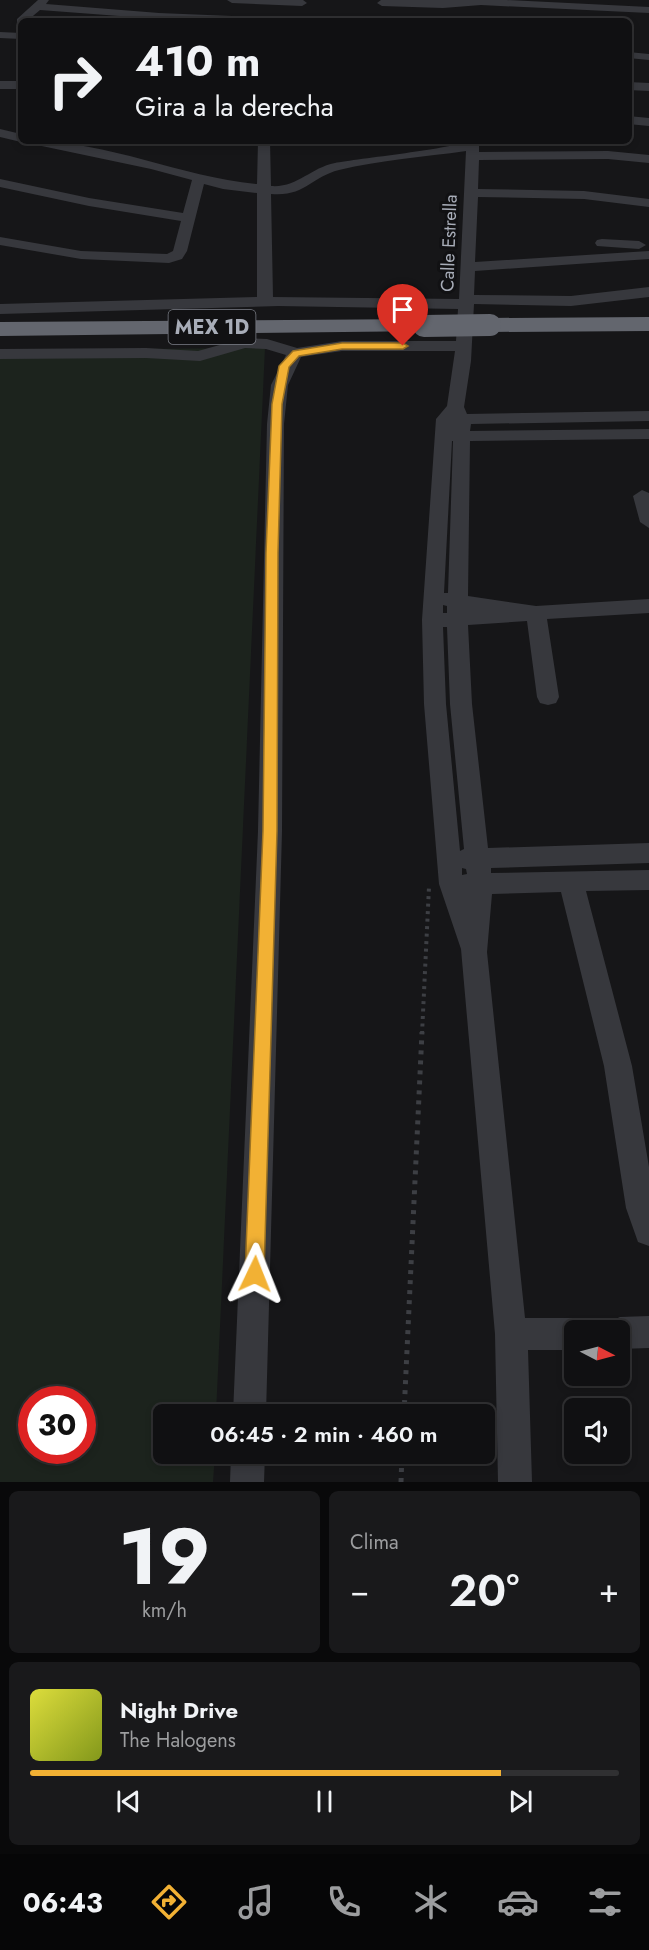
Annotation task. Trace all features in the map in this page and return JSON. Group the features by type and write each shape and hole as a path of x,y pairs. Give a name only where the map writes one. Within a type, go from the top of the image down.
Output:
{"highway":[{"name":"MEX 1D","path":"0,329 649,324"}],"street":[{"path":"232,0 301,5"},
{"path":"24,18 40,3 159,16 207,18"},
{"path":"382,3 444,5 567,3 649,10"},
{"path":"567,3 568,18"},
{"path":"4,35 18,23"},
{"path":"632,55 649,57"},
{"path":"0,85 18,85"},
{"path":"632,86 649,87"},
{"path":"632,120 649,122"},
{"path":"0,128 18,125"},
{"path":"0,133 18,137"},
{"path":"52,144 153,165 223,185 264,190 297,188 324,170 343,165 472,148 649,159"},
{"path":"264,144 265,302"},
{"name":"Calle Estrella","path":"454,424 464,346 472,148"},
{"path":"0,241 81,255 169,259 177,256 180,251 199,179"},
{"path":"0,183 89,202 190,218"},
{"path":"471,193 584,195 649,203"},
{"path":"602,243 649,245"},
{"path":"468,267 649,255"},
{"path":"0,309 265,302 571,301 649,292"},
{"path":"0,354 146,353 200,356 228,346 245,343 267,344 296,353 342,346 464,346"},
{"path":"250,1404 270,831 275,448 277,404 284,366 296,353"},
{"path":"454,424 649,416"},
{"path":"454,424 649,434"},
{"path":"454,424 457,621 461,704 479,871 474,952 511,1334 515,1482"},
{"path":"454,424 433,609 435,704 443,875 474,952"},
{"path":"642,496 649,522"},
{"path":"433,609 458,600 536,613"},
{"path":"433,609 457,621 536,613 649,606"},
{"path":"536,613 548,697"},
{"path":"435,704 461,704"},
{"path":"443,875 649,853"},
{"path":"479,871 571,882 649,880"},
{"path":"571,882 618,1066 640,1208 649,1231"},
{"path":"630,1333 649,1332"},
{"path":"511,1334 564,1334"},
{"path":"248,1464 248,1482"}],"path":[{"path":"405,1404 443,875"},
{"path":"401,1482 402,1464"}],"shaded area":[{"path":"265,348 216,1404 153,1404 153,1464 214,1464 213,1482 0,1482 0,350"}],"route":[{"path":"255,1274 270,831 273,670 272,553 277,404 284,366 296,353 342,346 403,346"}]}
